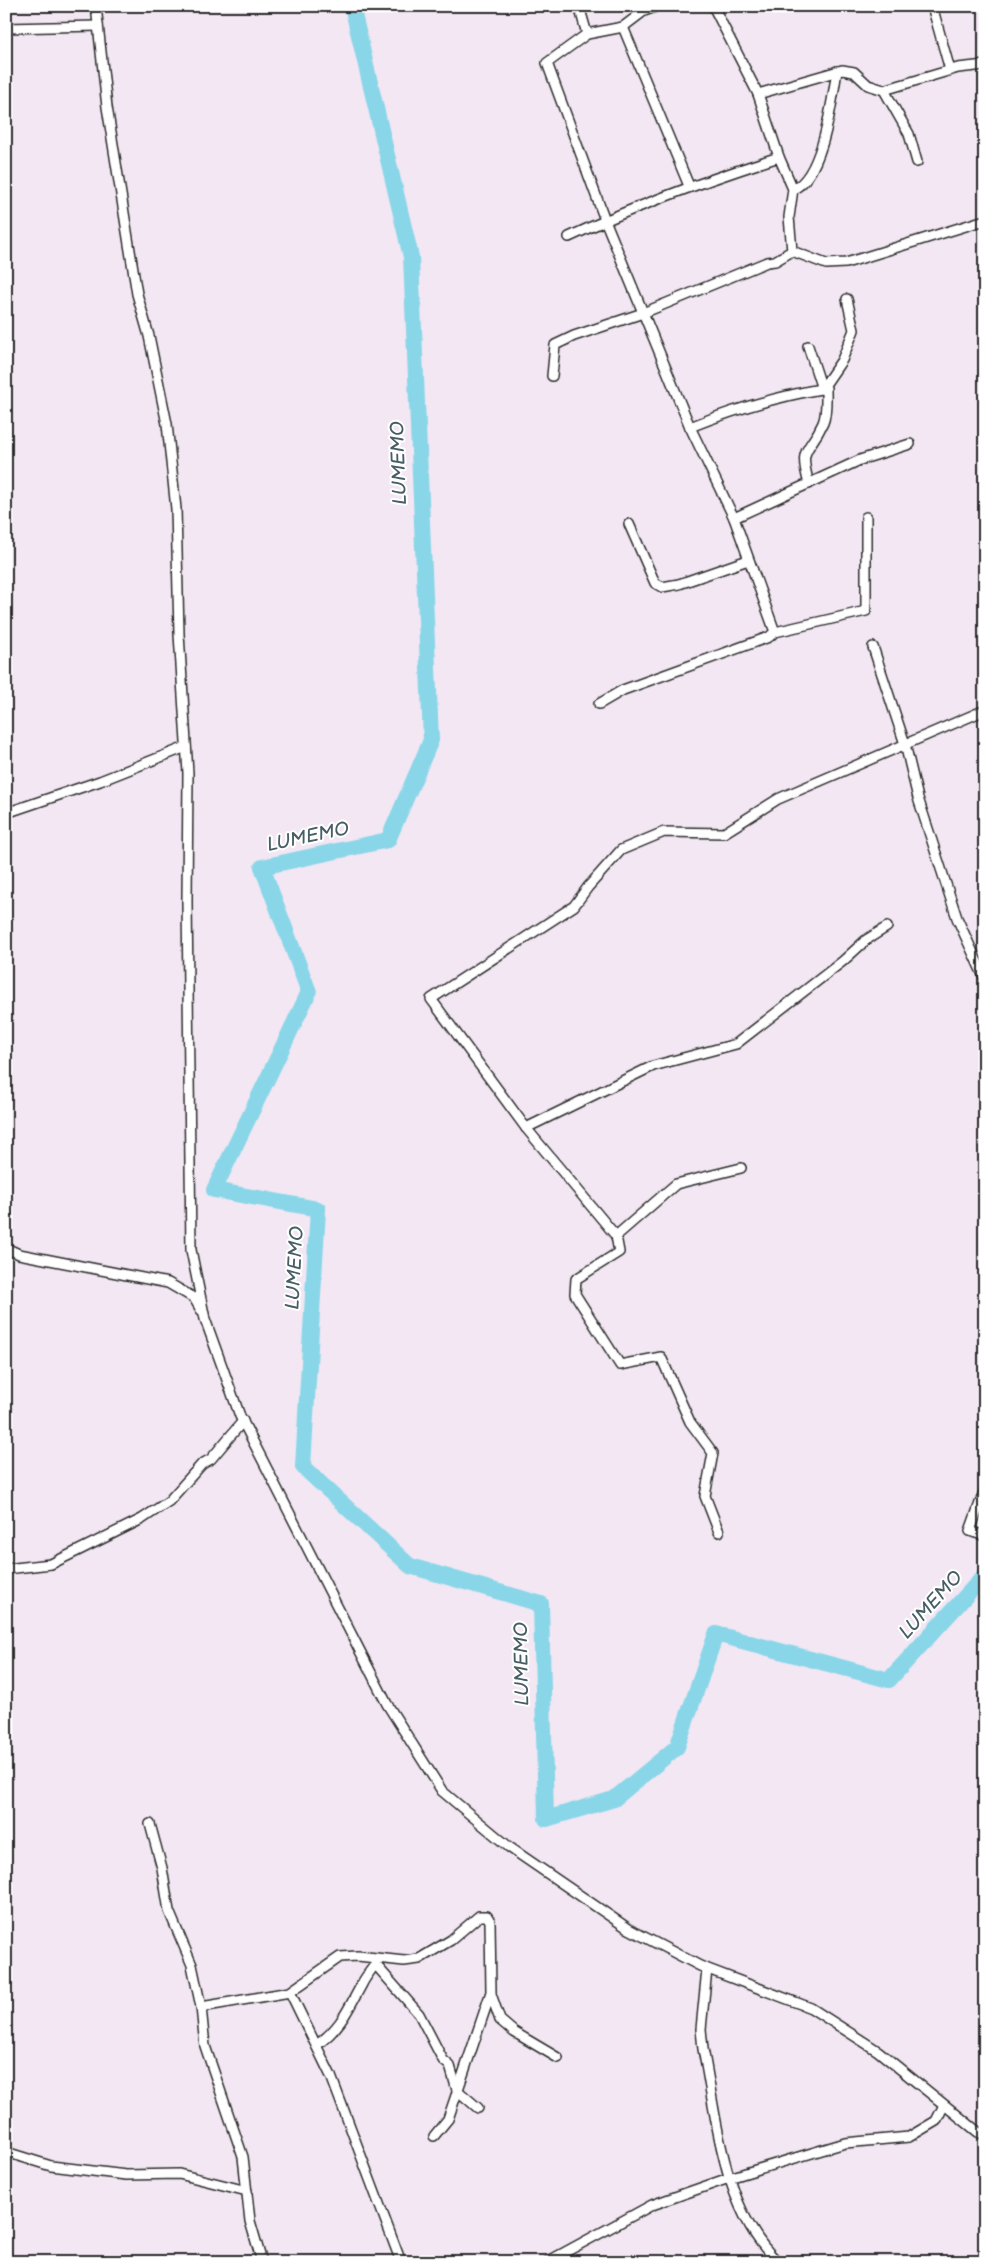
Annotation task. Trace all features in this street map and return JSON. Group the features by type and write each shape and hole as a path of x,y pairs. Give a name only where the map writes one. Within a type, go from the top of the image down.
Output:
{"street":[{"path":"96,6 107,106 137,294 149,336 167,424 176,509 179,634 188,773 187,938 192,1145 191,1250 205,1319"},
{"path":"578,6 587,34"},
{"path":"658,6 644,12 623,27 587,34 547,63 605,220 690,427 734,518 775,632"},
{"path":"713,6 758,94 779,157 793,189 790,217 792,251"},
{"path":"932,6 950,70"},
{"path":"6,28 98,26"},
{"path":"623,27 690,186"},
{"path":"758,94 837,70 848,69 868,85 884,90 950,70 985,65"},
{"path":"793,189 802,186 815,161 828,122 837,70"},
{"path":"884,90 908,134 917,162"},
{"path":"569,237 605,220 690,186 779,157"},
{"path":"552,376 556,345 574,336 643,313 775,260 792,251 826,264 846,263 985,220"},
{"path":"822,389 842,360 854,330 847,299"},
{"path":"808,346 822,389"},
{"path":"690,427 732,410 780,396 826,388 824,422 805,453 803,462 809,484"},
{"path":"734,518 860,460 910,444"},
{"path":"599,704 623,690 769,637 775,632 866,611 866,517"},
{"path":"629,524 655,583 662,587 679,584 748,560"},
{"path":"873,647 905,744 918,798 957,918 985,979"},
{"path":"719,1532 705,1496 713,1453 690,1422 661,1357 620,1365 575,1294 576,1279 619,1252 616,1236 526,1128 431,999 574,906 621,850 664,832 724,833 778,799 985,710"},
{"path":"6,812 100,781 186,747"},
{"path":"526,1128 653,1066 736,1044 843,961 866,940 888,927"},
{"path":"616,1236 676,1184 741,1168"},
{"path":"6,1248 19,1254 168,1283 194,1298 205,1319 243,1421 387,1704 442,1791 509,1847 629,1929 707,1969 811,2008 878,2051 978,2132 985,2135"},
{"path":"6,1569 51,1564 142,1519 169,1501 183,1483 202,1464 211,1459 243,1421"},
{"path":"985,1489 970,1531 985,1536"},
{"path":"150,1824 162,1868 169,1910 192,1965 201,2007 205,2046 243,2157 250,2221 262,2262"},
{"path":"201,2007 290,1992 340,1956 358,1956 376,1961 419,1959 451,1940 479,1916 487,1916 490,1922 491,1992 500,2020 514,2032 558,2058"},
{"path":"317,2045 331,2035 343,2021 362,1983 376,1961"},
{"path":"376,1961 419,2014 444,2060 450,2066 457,2090 478,2108"},
{"path":"707,1969 701,2029 702,2049 729,2178 746,2222 765,2250 778,2262"},
{"path":"290,1992 335,2085 400,2262"},
{"path":"434,2136 448,2119 491,1992"},
{"path":"547,2262 652,2205 729,2178 845,2143 909,2138 936,2121 944,2105"},
{"path":"6,2152 51,2166 126,2174 179,2174 248,2191"}],"waterway":[{"name":"LUMEMO","path":"352,6 411,257 431,740 388,840 262,867 309,992 214,1190 318,1209 303,1467 410,1566 541,1604 546,1819 614,1799 677,1747 716,1634 889,1680 985,1575"}]}
